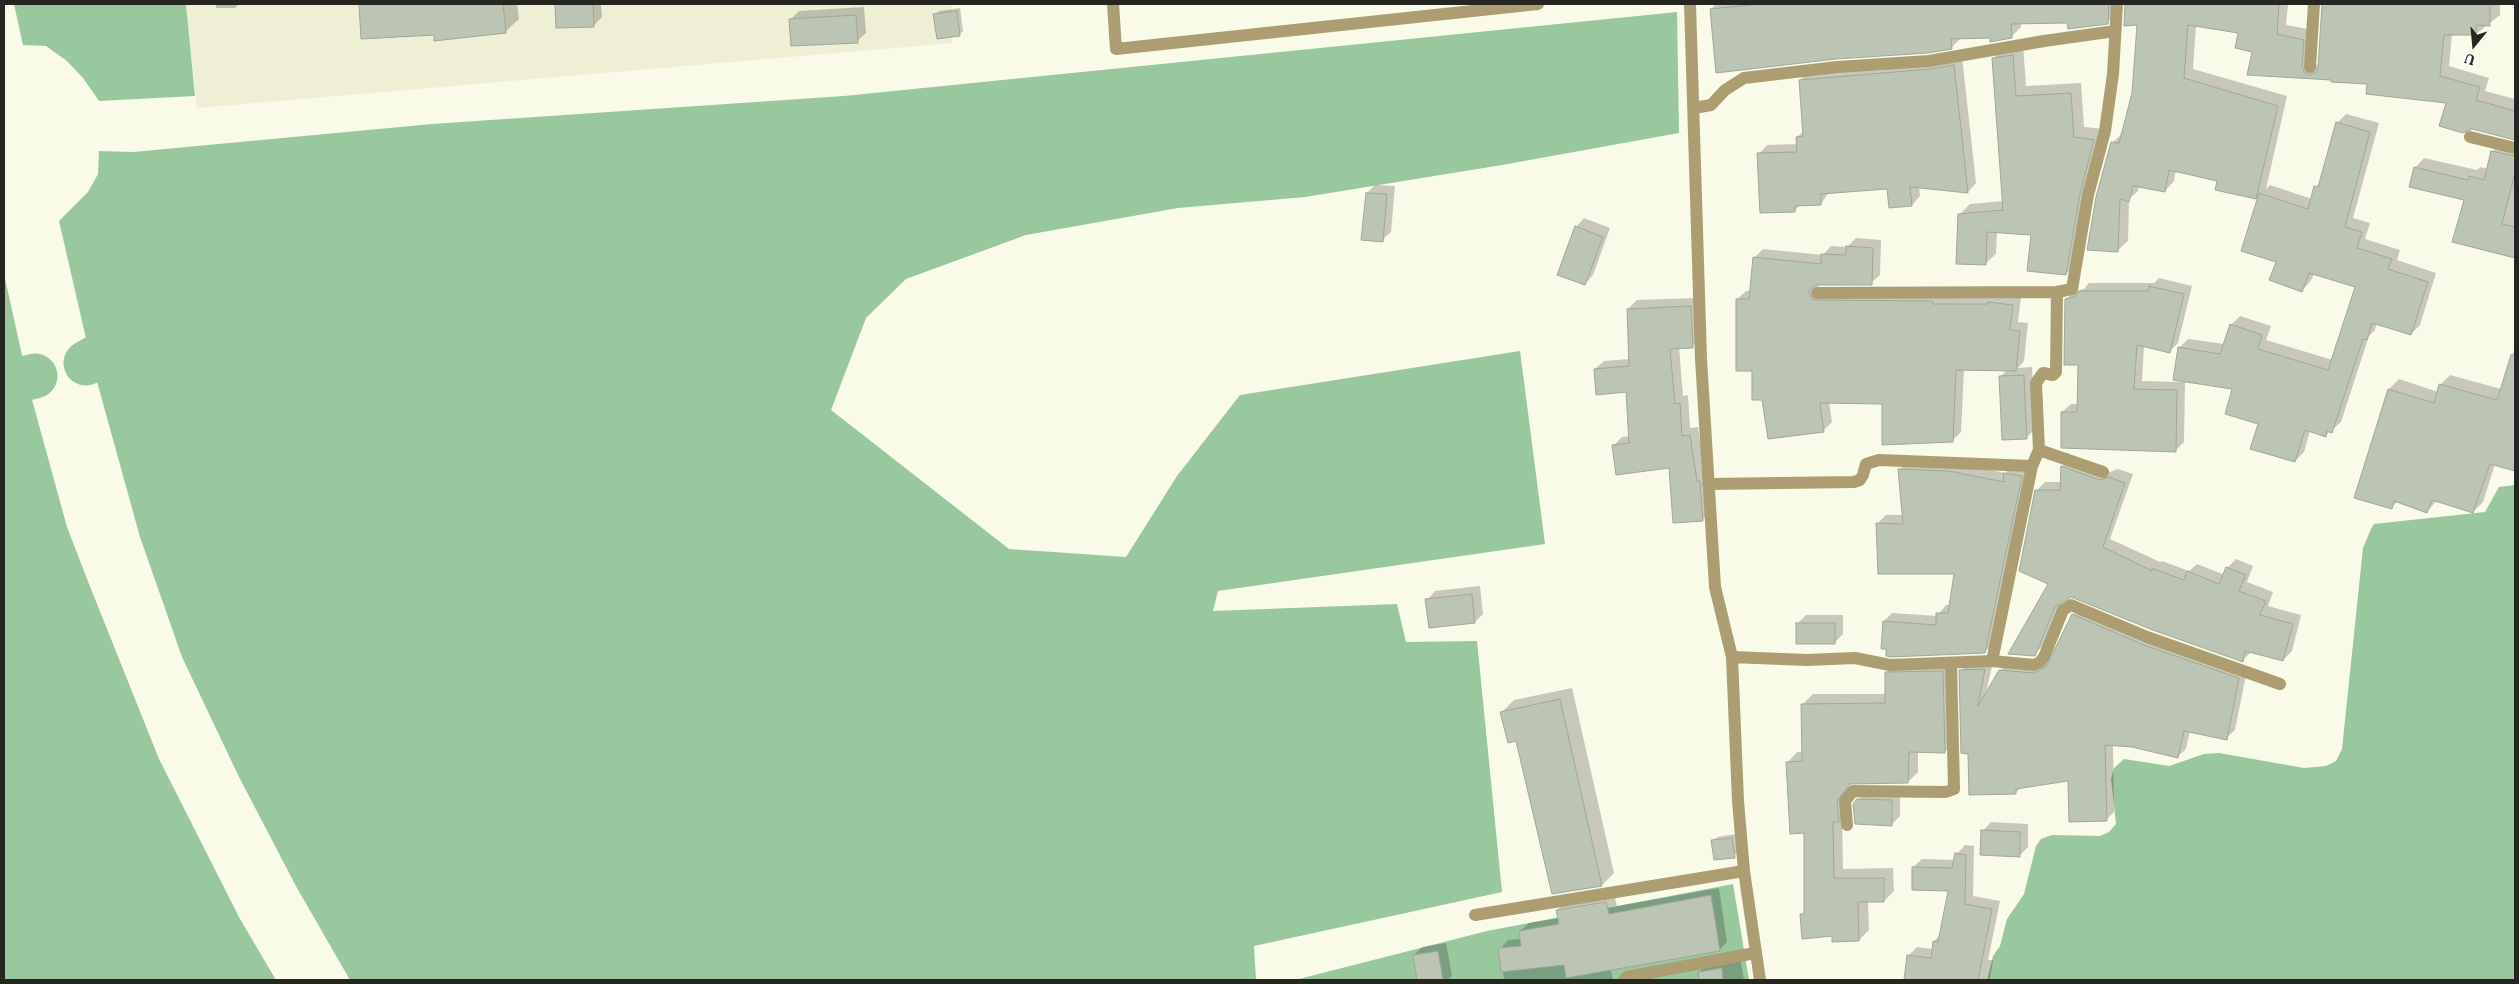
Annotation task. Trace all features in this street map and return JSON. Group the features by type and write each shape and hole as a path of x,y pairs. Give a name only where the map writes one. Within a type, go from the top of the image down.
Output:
{"street":[{"path":"1113,4 1116,49 1538,4"},
{"path":"1690,4 1701,358 1715,586 1732,657 1738,801 1744,871 1760,980"},
{"path":"1816,293 2057,292 2072,289 2088,194 2105,131 2113,74 2117,4"},
{"path":"2310,67 2314,4"},
{"path":"1694,108 1711,105 1725,90 1744,78 1837,67 1929,61 2044,40 2115,31"},
{"path":"2470,137 2515,148"},
{"path":"1992,661 2032,466 2039,450 2036,383 2043,374 2053,375 2056,372 2057,292"},
{"path":"2039,450 2103,472"},
{"path":"1708,484 1854,482 1860,480 1866,464 1879,460 2032,466"},
{"path":"1732,657 1807,660 1855,658 1890,665 1992,661 2034,665 2040,662 2063,610 2071,605 2147,637 2280,684"},
{"path":"1846,825 1845,801 1853,791 1946,792 1954,789 1951,664"},
{"path":"1475,915 1744,871"},
{"path":"1624,980 1627,977 1755,953"}],"shaded area":[{"path":"14,4 186,4 195,96 99,101 83,78 67,61 46,46 23,45"},
{"path":"186,4 951,4 952,43 197,108"},
{"path":"1677,12 1679,133 1502,165 1305,197 1178,208 1026,235 906,279 866,318 831,410 1009,549 1126,557 1177,476 1240,395 1520,351 1545,544 1218,591 1213,611 1397,604 1406,642 1477,641 1502,892 1254,946 1256,980 350,980 297,888 238,775 182,657 140,537 91,360 59,221 88,192 98,174 99,151 133,152 432,124 844,96"},
{"path":"4,274 31,396 67,527 159,759 240,919 276,980 4,980"},
{"path":"2515,485 2515,980 1987,980 1993,956 2000,946 2007,919 2024,894 2036,846 2041,839 2052,835 2100,836 2109,832 2116,824 2111,779 2114,768 2124,759 2169,766 2204,754 2219,753 2304,768 2326,766 2336,761 2342,749 2363,548 2374,524 2485,512 2499,487"},
{"path":"1733,884 1749,980 1295,980 1487,931"}],"building":[{"path":"359,4 503,4 506,33 434,41 434,35 361,39"},
{"path":"555,4 593,4 594,27 556,28"},
{"path":"1760,4 2109,4 2108,24 2068,29 2067,23 2011,24 2012,38 1990,42 1990,38 1951,39 1952,49 1928,53 1836,59 1716,73 1710,9"},
{"path":"2125,4 2279,4 2277,34 2304,40 2302,67 2305,73 2310,75 2316,72 2318,68 2322,4 2490,4 2490,26 2476,25 2476,35 2444,35 2440,76 2480,87 2476,100 2515,111 2515,140 2472,129 2463,133 2439,126 2446,103 2366,94 2367,84 2247,75 2252,52 2235,48 2238,33 2188,25 2184,78 2278,106 2256,199 2215,190 2217,181 2169,170 2165,192 2133,186 2129,202 2120,199 2118,252 2087,250 2096,197 2111,142 2119,143 2132,93 2137,25 2124,26"},
{"path":"957,11 960,36 937,39 933,14"},
{"path":"856,15 858,43 791,46 789,19"},
{"path":"2013,55 2016,96 2071,93 2074,137 2094,140 2080,194 2066,275 2027,271 2031,235 1987,232 1986,265 1956,264 1958,214 2003,210 1992,58"},
{"path":"1954,65 1968,193 1910,187 1912,206 1889,208 1887,189 1821,194 1821,205 1795,206 1795,212 1760,213 1757,153 1797,152 1796,137 1803,136 1799,80 1930,69"},
{"path":"2336,122 2370,132 2345,227 2362,232 2357,248 2392,259 2388,269 2428,282 2411,335 2372,323 2367,340 2363,339 2332,433 2327,431 2326,437 2305,430 2295,462 2250,449 2258,424 2225,414 2232,389 2173,380 2178,347 2220,354 2230,324 2262,335 2258,349 2328,370 2355,287 2309,273 2302,292 2269,280 2276,262 2241,251 2259,193 2308,209 2314,186 2318,187"},
{"path":"2491,151 2515,156 2515,173 2502,224 2515,227 2515,258 2452,242 2464,200 2409,187 2414,167 2468,180 2469,176 2484,180"},
{"path":"1366,193 1387,194 1383,242 1361,240"},
{"path":"1575,226 1603,237 1585,285 1557,275"},
{"path":"1846,246 1873,248 1872,285 1816,285 1810,289 1809,293 1813,300 1933,301 1933,304 1988,304 1988,302 2013,305 2010,330 2020,331 2016,371 1956,370 1953,442 1882,445 1882,404 1820,403 1824,432 1768,439 1762,400 1752,400 1752,371 1736,371 1736,299 1749,299 1753,257 1821,264 1821,254 1846,255"},
{"path":"2149,286 2184,294 2170,353 2137,345 2134,389 2177,390 2176,452 2061,448 2061,412 2077,412 2078,365 2064,365 2065,299 2074,297 2080,291 2148,291"},
{"path":"1691,306 1693,348 1670,349 1675,404 1680,403 1682,436 1690,435 1697,481 1700,481 1703,521 1673,523 1669,468 1616,475 1612,445 1629,443 1626,392 1596,395 1594,369 1629,366 1627,309"},
{"path":"2511,355 2515,355 2515,471 2490,464 2473,513 2432,500 2427,513 2394,501 2392,509 2354,498 2388,389 2434,403 2439,384 2497,400"},
{"path":"2024,375 2027,439 2002,440 1999,376"},
{"path":"2061,466 2100,480 2109,477 2125,483 2103,547 2152,571 2152,568 2184,580 2187,571 2219,584 2226,567 2246,575 2239,591 2266,601 2260,615 2293,624 2283,661 2245,651 2243,662 2150,629 2071,597 2055,607 2035,656 2008,654 2048,584 2019,571 2035,490 2060,490"},
{"path":"1898,469 1949,471 2004,482 2003,473 2022,476 1985,653 1891,657 1886,656 1886,649 1881,649 1883,621 1936,625 1936,613 1948,613 1954,574 1878,574 1876,523 1903,524"},
{"path":"1472,594 1475,623 1429,628 1425,599"},
{"path":"2072,614 2144,645 2239,678 2227,740 2184,731 2178,758 2132,747 2105,745 2107,821 2069,822 2068,781 2016,789 2016,794 1969,795 1968,754 1961,753 1959,670 1985,669 1978,706 1999,670 2034,673 2046,667"},
{"path":"1796,623 1835,623 1835,644 1796,644"},
{"path":"1943,671 1945,753 1909,752 1908,783 1850,784 1837,801 1839,822 1833,822 1834,878 1884,878 1884,902 1858,902 1859,941 1832,942 1832,936 1802,939 1800,914 1804,914 1804,833 1790,834 1786,762 1802,761 1801,704 1885,703 1885,672"},
{"path":"1560,699 1602,886 1552,894 1516,741 1508,743 1500,712"},
{"path":"1857,799 1892,800 1892,826 1855,824 1853,804"},
{"path":"1981,830 2020,832 2020,857 1980,855"},
{"path":"1732,838 1735,858 1714,860 1711,840"},
{"path":"1955,853 1966,855 1965,904 1992,909 1978,980 1904,980 1907,955 1931,958 1933,941 1938,942 1948,891 1912,890 1912,867 1952,868"},
{"path":"1711,895 1720,951 1566,978 1564,965 1501,972 1498,948 1521,946 1519,931 1559,924 1556,910 1606,902 1609,914"},
{"path":"1438,951 1443,980 1417,980 1413,955"},
{"path":"1722,968 1723,980 1699,980 1698,972"}],"waterway":[{"path":"86,363 144,330"},
{"path":"27,378 35,376"}]}
